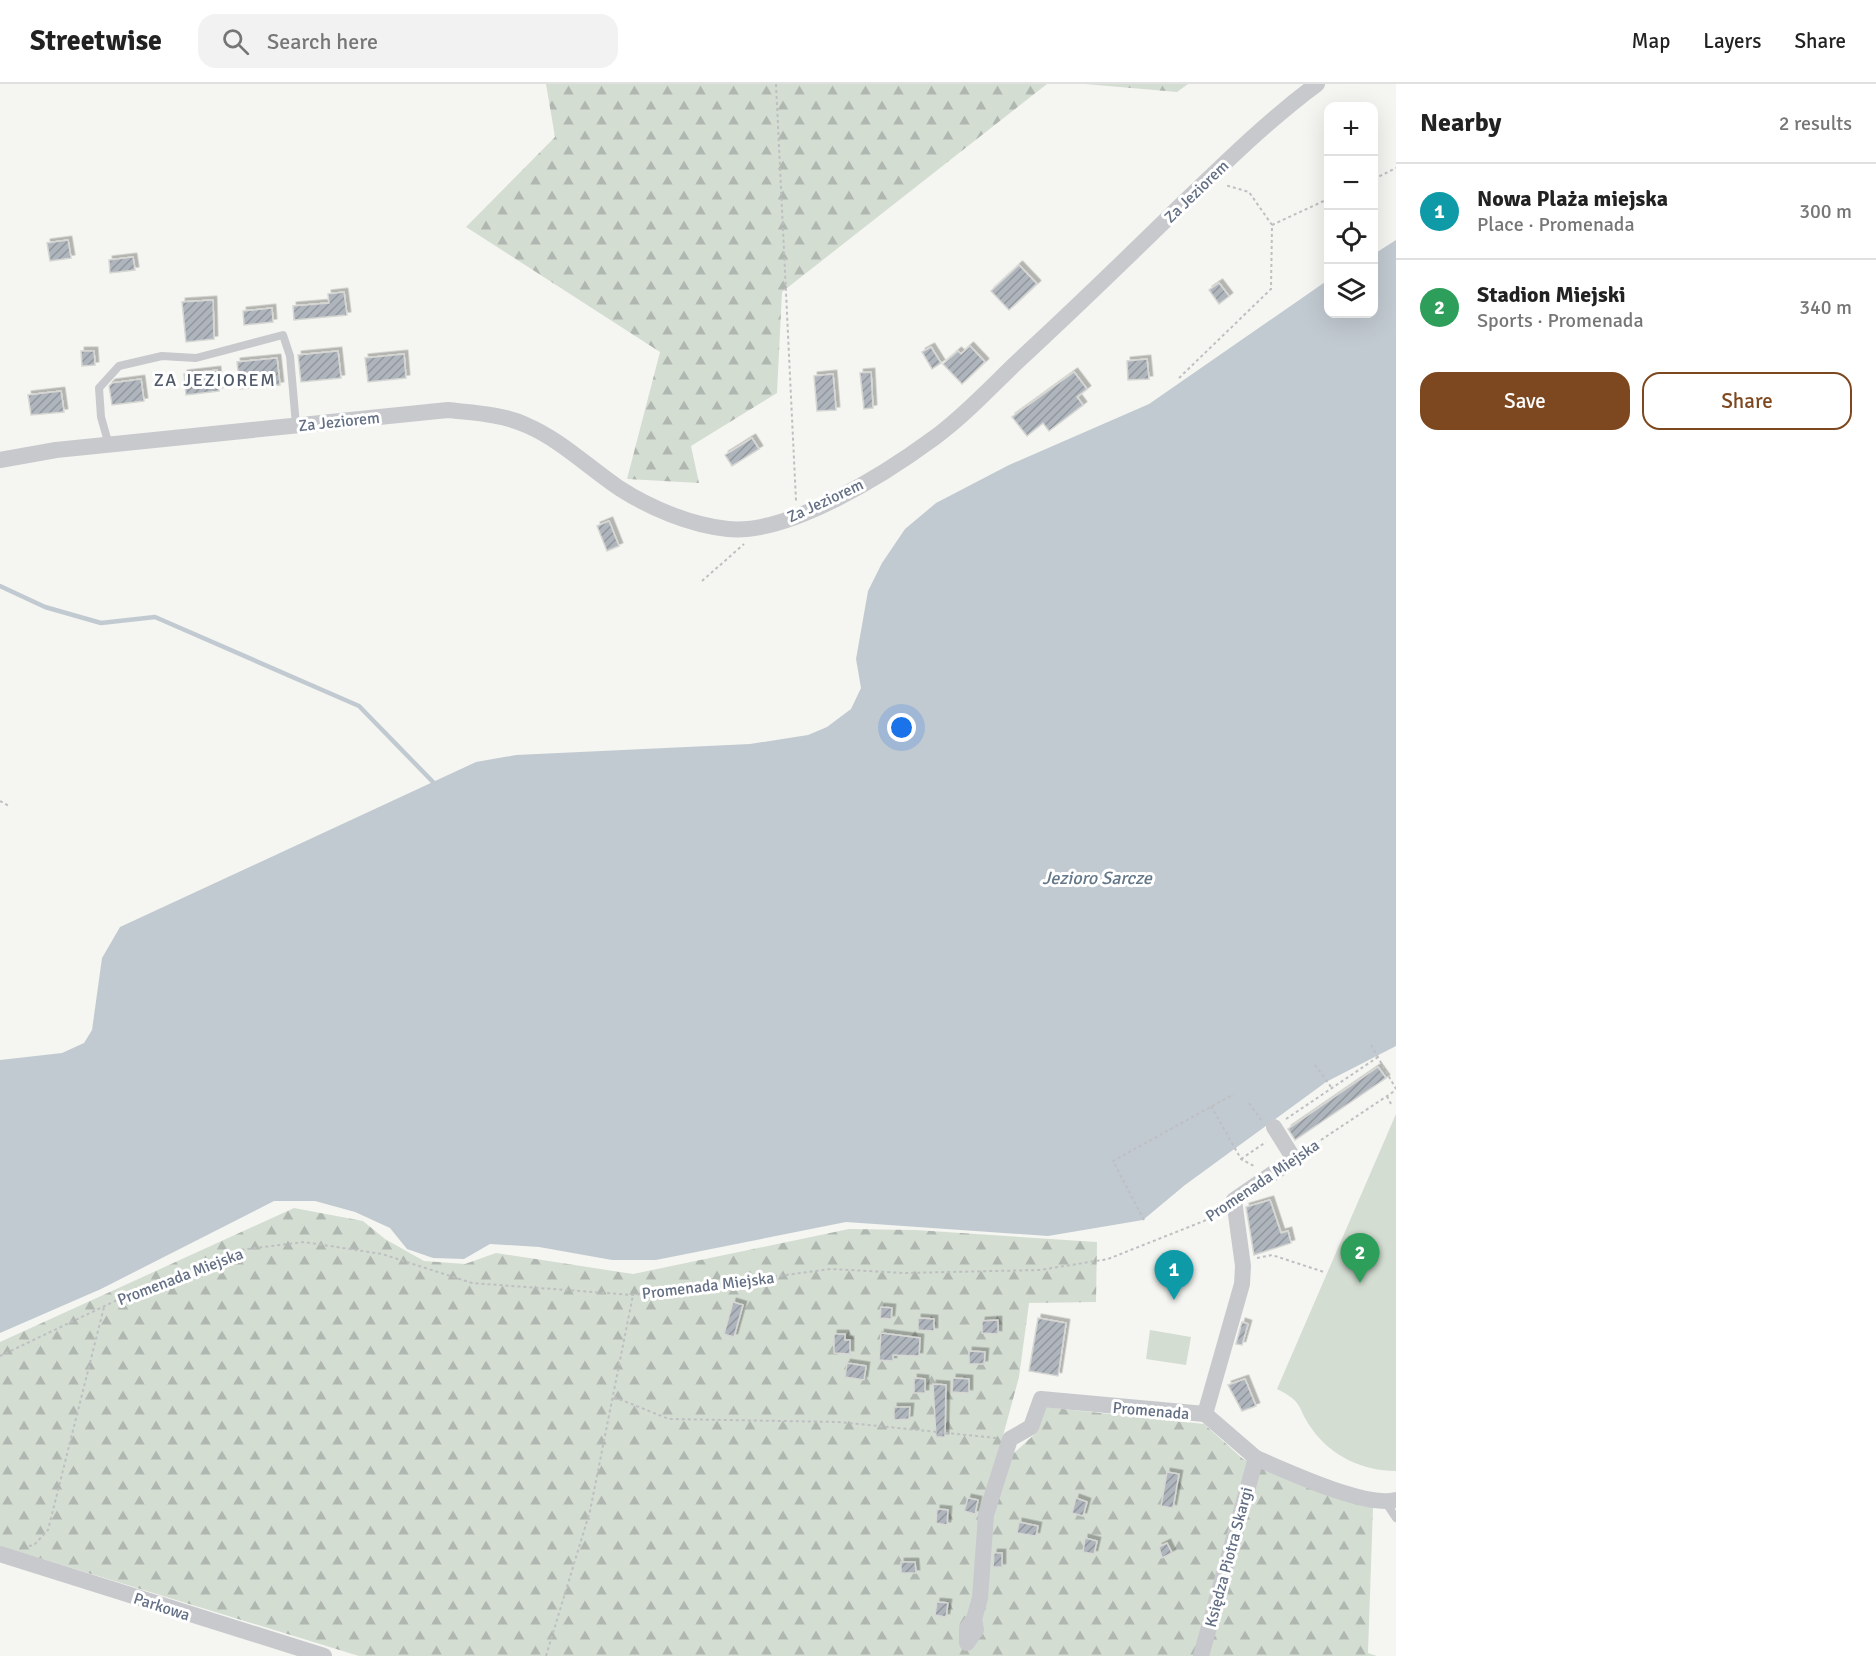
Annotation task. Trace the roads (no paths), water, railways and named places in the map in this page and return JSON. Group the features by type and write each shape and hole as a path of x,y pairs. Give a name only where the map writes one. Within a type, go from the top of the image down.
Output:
{"street":[{"name":"Za Jeziorem","path":"0,460 56,450 448,410 492,414 525,425 556,440 619,488 653,507 693,522 728,529 753,528 797,516 859,486 936,436 1064,319 1272,117 1317,84"},
{"name":"Promenada Miejska","path":"1234,1200 1294,1159 1276,1130"},
{"name":"Promenada","path":"965,1649 976,1630 974,1619 980,1598 986,1515 1010,1439 1031,1427 1041,1399 1205,1414 1242,1284 1242,1261 1234,1200"},
{"path":"1205,1414 1256,1458 1333,1489 1391,1501"},
{"name":"Księdza Piotra Skargi","path":"1201,1656 1256,1458"},
{"name":"Parkowa","path":"0,1554 324,1656"}],"lane":[{"path":"109,445 101,417 99,388 119,366 162,356 196,358 283,335 290,356 296,425"},
{"path":"1391,1501 1396,1518"}],"water":[{"name":"Jezioro Sarcze","path":"1396,240 1396,1046 1326,1082 1185,1185 1143,1220 1048,1236 846,1222 656,1260 612,1260 539,1247 490,1244 464,1259 433,1258 407,1249 390,1228 355,1212 315,1201 274,1201 101,1289 0,1333 0,1060 62,1053 84,1043 92,1030 102,958 120,927 476,762 516,755 750,744 808,735 827,727 851,709 861,688 856,659 868,591 882,563 905,529 936,503 1009,465 1149,404 1324,283 1324,318 1378,318 1378,251"}],"waterway":[{"path":"0,586 45,607 101,623 155,617 359,706 433,782"}],"place":[{"name":"Stadion Miejski","path":"1360,1283"},
{"name":"Nowa Plaża miejska","path":"1174,1300"}],"district":[{"name":"ZA JEZIOREM","path":"215,380"}]}
